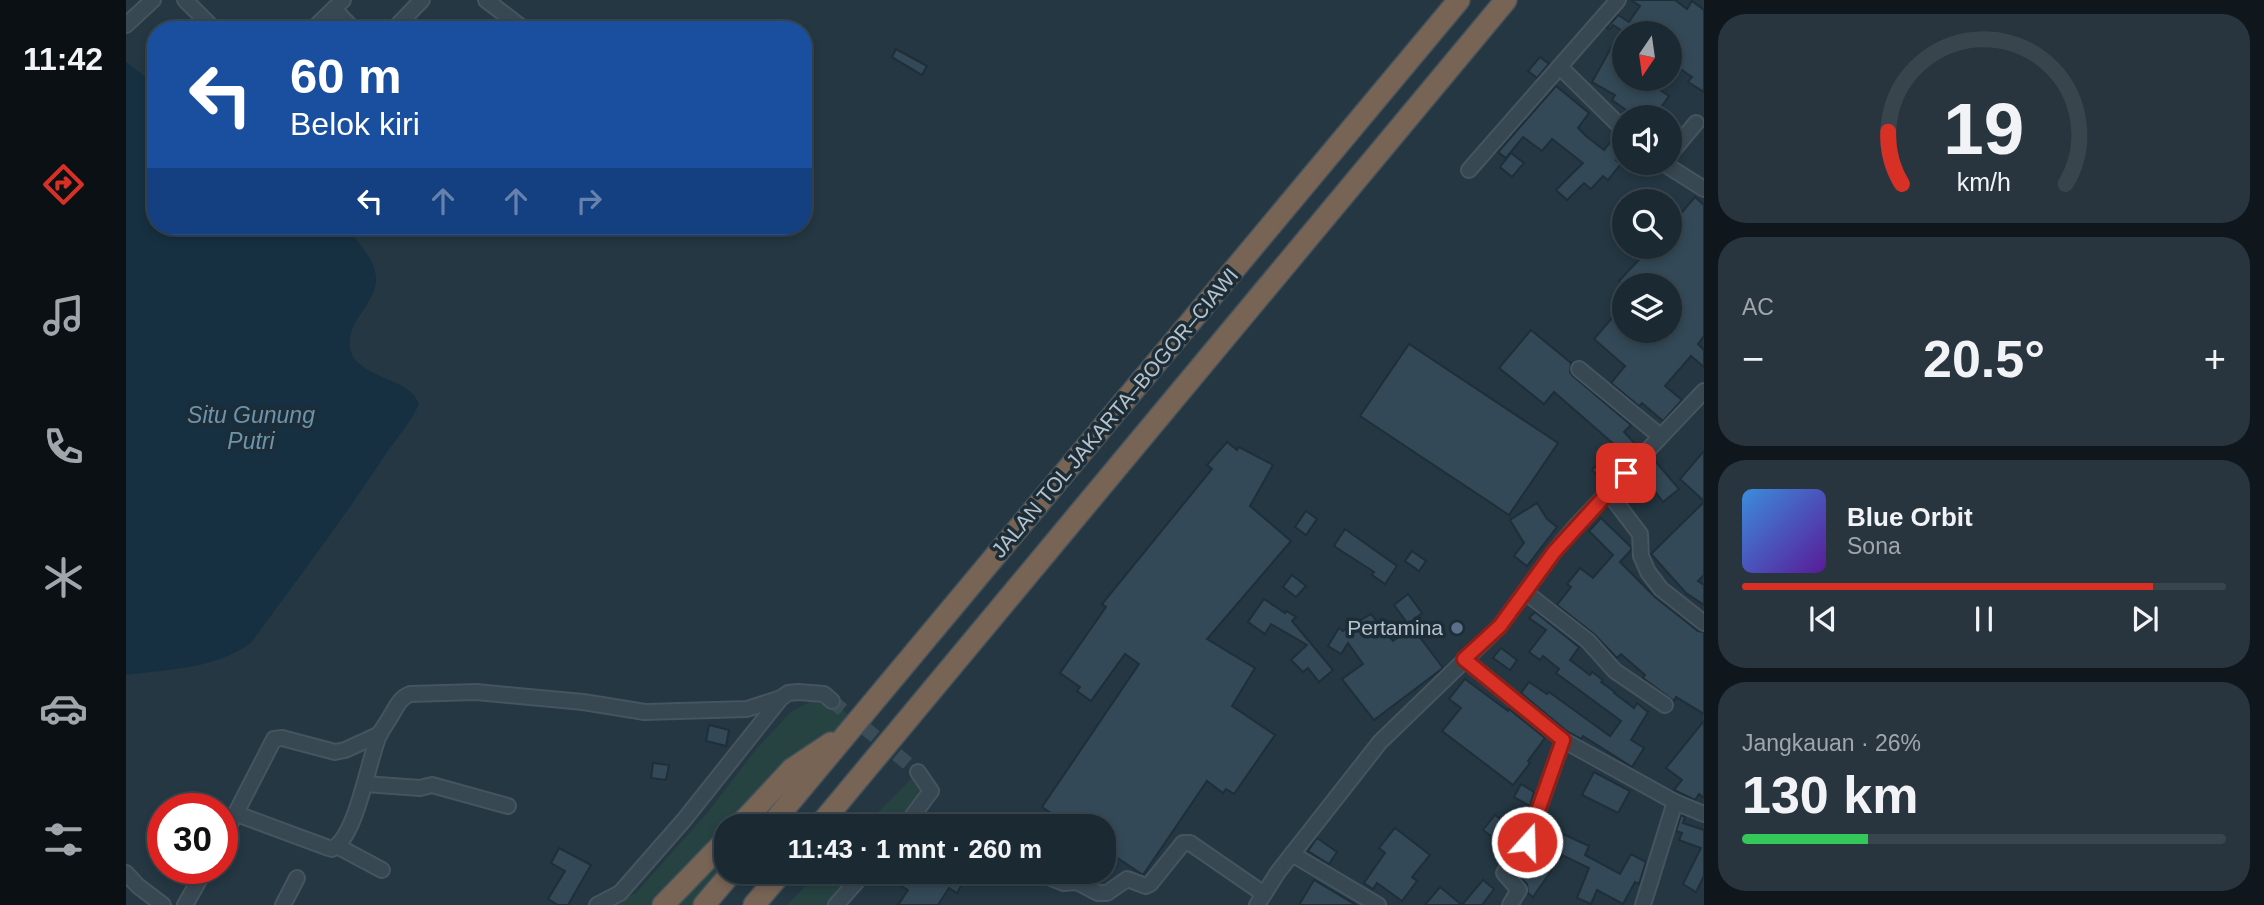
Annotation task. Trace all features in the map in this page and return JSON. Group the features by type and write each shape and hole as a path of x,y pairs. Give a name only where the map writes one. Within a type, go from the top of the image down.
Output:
{"highway":[{"name":"JALAN TOL JAKARTA–BOGOR–CIAWI","path":"781,814 1459,0"},
{"name":"JALAN TOL JAKARTA–BOGOR–CIAWI","path":"829,814 1506,0"},
{"path":"750,814 792,769 853,728"},
{"path":"663,905 714,852"},
{"path":"704,905 722,884"},
{"path":"754,905 772,884"}],"street":[{"path":"126,25 153,0"},
{"path":"185,0 206,21"},
{"path":"402,21 422,0"},
{"path":"486,0 513,21"},
{"path":"1469,170 1618,0"},
{"path":"321,21 338,4 348,21"},
{"path":"1560,67 1612,118"},
{"path":"1682,139 1696,122"},
{"path":"1682,175 1704,189"},
{"path":"1579,369 1660,436"},
{"path":"1080,884 1098,894 1107,893 1127,879 1146,887 1183,843 1190,843 1261,900 1292,854 1380,742 1500,626 1554,552 1704,391"},
{"path":"1608,492 1640,534 1641,556 1648,572 1661,589 1704,623"},
{"path":"1525,592 1588,641 1615,671 1665,705"},
{"path":"1464,659 1563,740 1675,802 1704,814"},
{"path":"238,814 332,849 337,846 343,839 365,785 380,734 401,700 410,694 476,692 583,702 645,712 747,709 781,698"},
{"path":"597,905 620,893 684,820 781,698 788,693 812,693 824,694 832,701"},
{"path":"238,812 274,739 282,738 335,751 345,750 380,734"},
{"path":"1510,905 1519,890 1504,873 1528,841 1563,740"},
{"path":"914,814 931,791 918,772"},
{"path":"365,785 420,788 432,785 508,806"},
{"path":"1643,905 1675,802"},
{"path":"337,846 382,870"},
{"path":"1292,854 1378,905"},
{"path":"126,873 163,905"},
{"path":"283,905 296,878"},
{"path":"185,905 197,884"},
{"path":"836,905 854,884"}],"green space":[{"path":"824,694 858,723 780,814 714,814 714,884 718,884 704,905 608,905 636,893 708,812 757,748 791,712"},
{"path":"918,772 930,787 913,814 876,814"},
{"path":"808,884 854,884 836,905 787,905"}],"water":[{"name":"Situ Gunung Putri","path":"126,62 147,78 147,235 352,235 370,259 376,282 369,302 352,330 351,352 361,365 406,389 414,395 419,404 351,505 251,643 237,652 207,663 126,675"}],"building":[{"path":"1631,0 1675,0 1687,9 1692,1 1704,10 1704,92 1688,82 1692,77 1682,70 1682,21 1630,21 1640,6"},
{"path":"1618,15 1627,21 1613,21"},
{"path":"1612,46 1612,91 1661,91 1669,96 1663,105 1619,105 1612,100 1615,95 1592,82"},
{"path":"896,49 927,66 922,75 892,57"},
{"path":"1540,57 1549,64 1537,78 1528,71"},
{"path":"1556,86 1589,113 1578,128 1586,136 1604,150 1612,140 1612,175 1608,180 1603,176 1591,189 1584,183 1567,200 1556,190 1583,163 1552,139 1542,151 1523,137 1506,158 1498,152"},
{"path":"1511,153 1524,163 1512,177 1500,167"},
{"path":"1695,197 1704,205 1704,336 1698,344 1704,350 1704,367 1691,356 1665,386 1682,400 1663,421 1642,403 1639,406 1611,383 1625,366 1594,339 1612,318 1612,343 1682,343 1682,273 1627,273 1640,259 1682,259 1682,212"},
{"path":"1531,330 1571,363 1570,372 1573,376 1631,425 1624,432 1638,447 1605,482 1592,470 1616,446 1554,392 1544,404 1499,368"},
{"path":"1409,344 1558,443 1509,515 1360,416"},
{"path":"1227,442 1237,450 1239,447 1273,465 1250,506 1291,541 1207,639 1255,668 1232,706 1275,735 1234,794 1226,789 1223,793 1207,781 1143,875 1116,857 1116,814 1052,814 1042,807 1139,664 1125,654 1091,701 1077,691 1080,687 1060,673 1106,607 1102,604 1212,469 1207,465"},
{"path":"1704,451 1704,501 1680,479"},
{"path":"1655,461 1679,489 1663,502 1654,490 1650,493 1636,477"},
{"path":"1704,502 1704,575 1698,581 1704,585 1704,605 1686,593 1651,554"},
{"path":"1537,503 1547,519 1557,527 1527,566 1514,556 1524,543 1510,520"},
{"path":"1306,511 1317,519 1306,535 1295,527"},
{"path":"1601,518 1631,547 1620,562 1655,597 1698,631 1704,632 1704,714 1676,697 1674,701 1643,678 1645,675 1621,654 1617,658 1594,634 1557,605 1571,587 1567,584 1580,568 1593,578 1613,555 1589,531"},
{"path":"1345,529 1397,566 1385,584 1372,575 1374,572 1334,546"},
{"path":"1412,551 1426,561 1419,571 1405,561"},
{"path":"1292,575 1306,586 1296,597 1283,587"},
{"path":"1408,594 1422,613 1408,624 1394,605"},
{"path":"1264,599 1296,617 1292,621 1333,670 1319,682 1308,668 1303,672 1291,660 1307,645 1271,624 1265,634 1248,622"},
{"path":"1535,612 1579,647 1570,660 1590,675 1592,672 1603,680 1601,682 1634,708 1637,703 1648,712 1631,740 1644,748 1632,767 1583,736 1581,739 1568,732 1521,693 1529,682 1547,694 1549,692 1610,736 1621,721 1556,673 1559,669 1543,656 1540,660 1529,652 1546,630 1529,618"},
{"path":"1371,614 1393,641 1412,627 1443,668 1374,720 1342,679 1363,664 1348,643 1341,654 1328,646 1339,628 1343,631"},
{"path":"1501,648 1517,660 1510,670 1493,658"},
{"path":"1465,679 1545,738 1513,785 1442,731 1461,708 1449,699"},
{"path":"1704,721 1704,798 1699,794 1695,800 1674,790 1682,780 1666,768"},
{"path":"709,725 729,730 726,746 706,741"},
{"path":"653,763 669,765 666,780 651,778"},
{"path":"1594,772 1630,791 1618,813 1582,795"},
{"path":"1521,784 1534,792 1530,806 1514,797"},
{"path":"1495,815 1520,835 1509,850 1483,830"},
{"path":"1681,815 1685,817 1683,823 1704,830 1704,876 1696,892 1683,884 1701,848 1679,840 1682,833 1676,831"},
{"path":"1395,828 1430,855 1412,877 1417,881 1402,901 1377,883 1373,889 1364,883 1385,853 1379,848"},
{"path":"1554,830 1589,846 1585,855 1620,874 1631,854 1646,862 1639,884 1635,882 1623,904 1597,890 1591,904 1577,898 1589,868 1562,855 1533,897 1528,893 1527,884 1521,878"},
{"path":"1317,838 1337,852 1329,864 1308,851"},
{"path":"559,848 591,865 568,905 558,905 548,899 565,871 551,863"},
{"path":"1314,880 1356,905 1299,905"},
{"path":"1483,880 1494,889 1482,905 1462,905"},
{"path":"962,884 957,893 949,888 938,905 898,905 908,890 901,886"},
{"path":"1440,887 1462,905 1425,905"}],"tunnel":[{"path":"832,701 918,772"}],"place":[{"name":"Pertamina","path":"1457,628"}],"route":[{"path":"1527,842 1563,740 1464,659 1500,626 1554,552 1626,473"}]}
